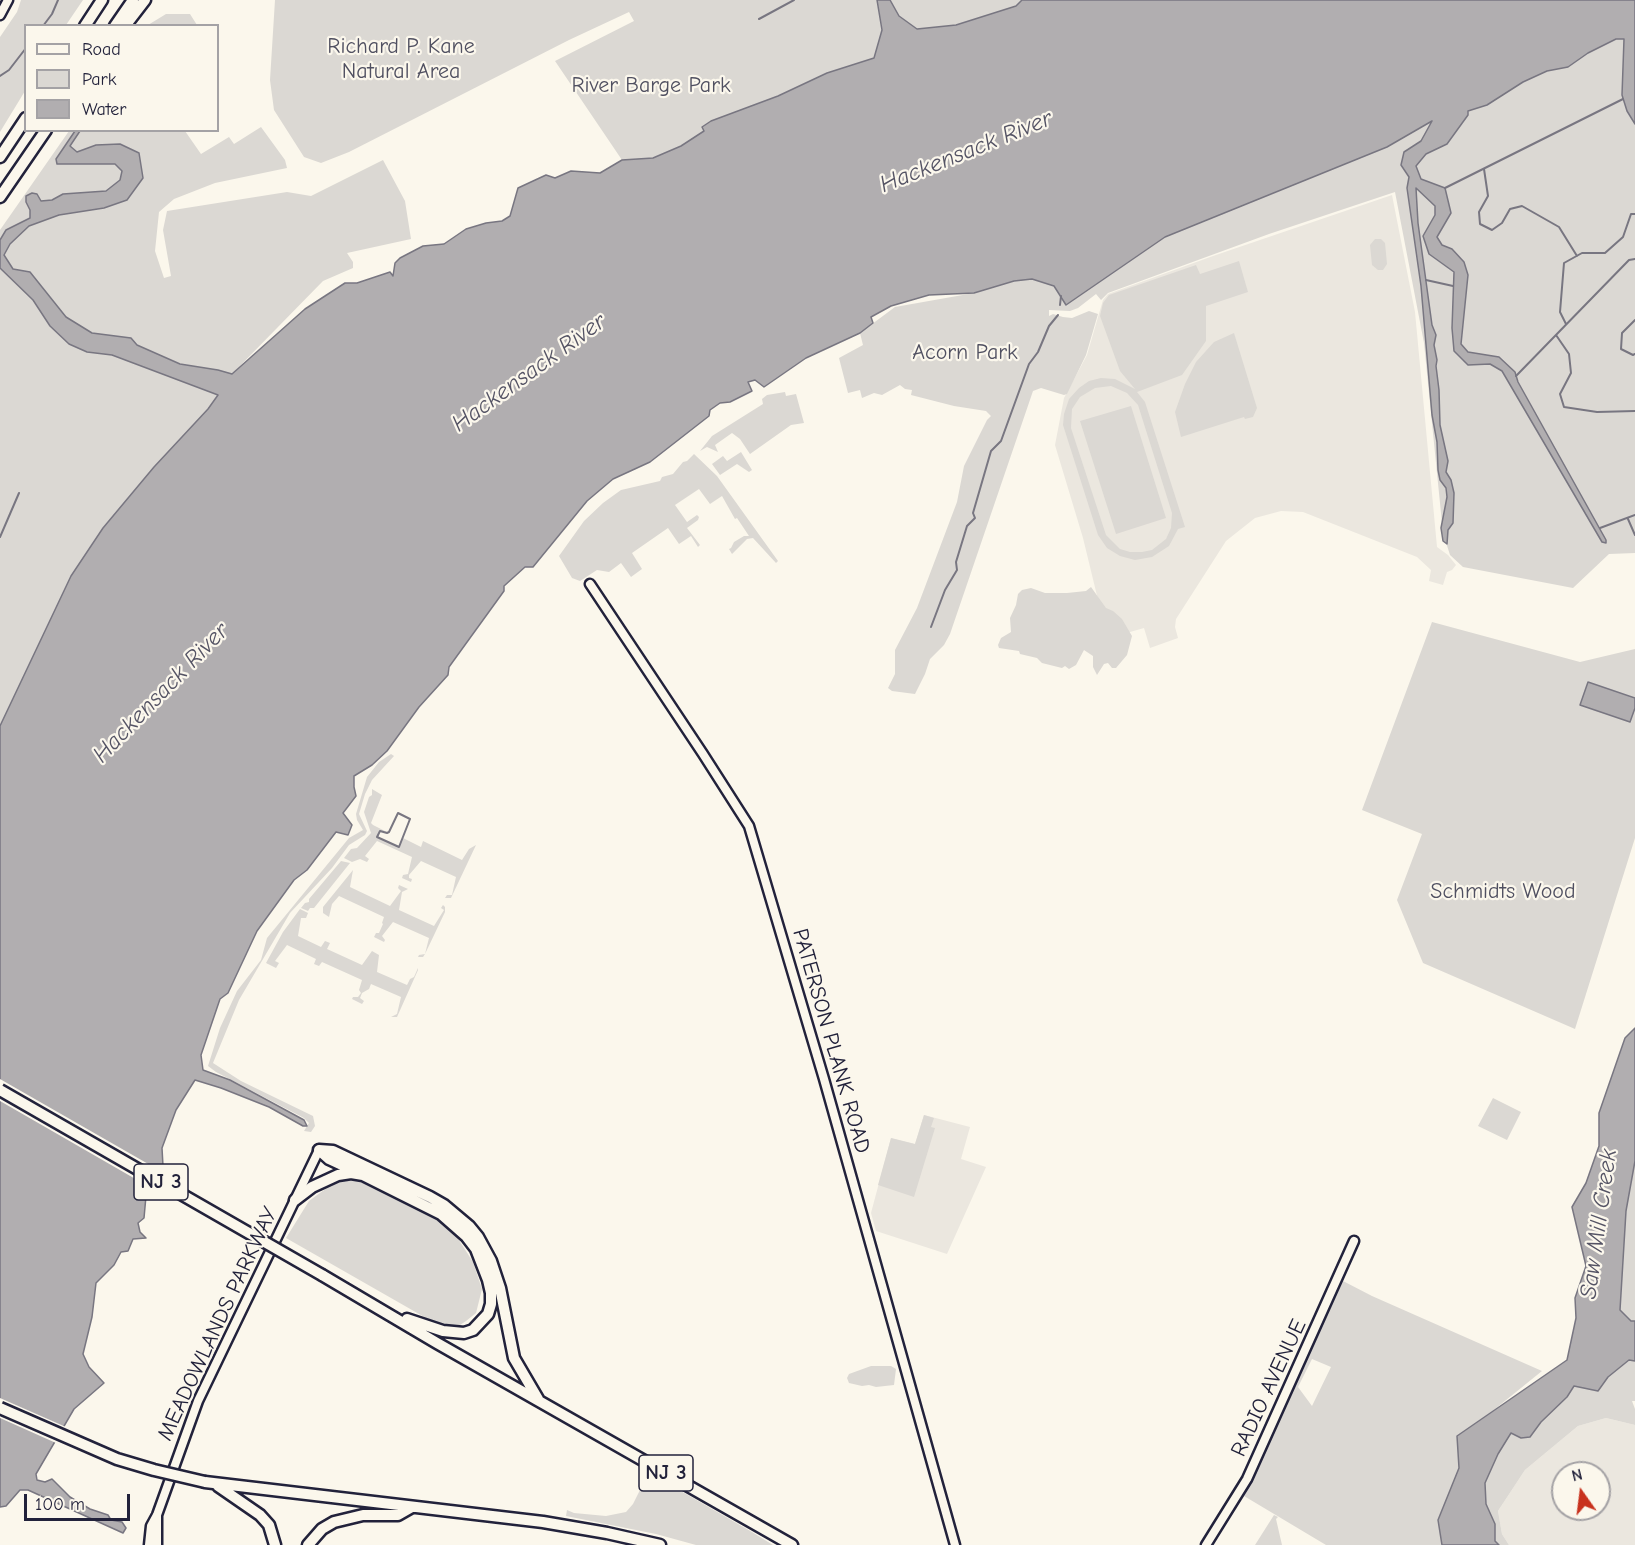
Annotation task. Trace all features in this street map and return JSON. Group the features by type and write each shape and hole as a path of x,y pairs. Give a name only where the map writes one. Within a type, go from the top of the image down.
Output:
{"highway":[{"path":"116,24 133,0"},
{"path":"127,24 145,0"},
{"path":"86,24 101,3"},
{"path":"0,157 24,121"},
{"path":"0,197 45,132"},
{"name":"NJ 3","path":"0,1090 792,1545"},
{"path":"319,1150 329,1159 426,1205 454,1224 476,1250 484,1266 491,1293 491,1304 488,1314 473,1329 464,1334 444,1331 390,1314"},
{"path":"319,1150 333,1151 430,1197 444,1205 469,1226 483,1246 496,1274 514,1358 540,1402"},
{"path":"295,1200 312,1187 338,1175 351,1173 375,1180"},
{"path":"0,1408 117,1459 209,1482 556,1524 660,1545"},
{"path":"209,1482 237,1497 260,1515 269,1526 275,1545"},
{"path":"309,1545 322,1529 334,1522 363,1515 398,1515 412,1507"}],"street":[{"path":"0,15 8,0"},
{"name":"PATERSON PLANK ROAD","path":"590,584 749,826 826,1086 955,1545"},
{"name":"MEADOWLANDS PARKWAY","path":"151,1544 151,1526 198,1401 319,1150"},
{"name":"RADIO AVENUE","path":"1206,1545 1243,1488 1354,1241"}],"shaded area":[{"path":"1392,195 1415,312 1437,547 1456,565 1447,572 1443,585 1429,581 1431,570 1417,557 1303,512 1281,511 1255,518 1226,541 1176,619 1175,627 1178,638 1150,648 1144,628 1123,634 1100,608 1083,538 1055,445 1064,398 1087,355 1103,300 1108,294"},
{"path":"924,1115 970,1127 961,1159 986,1167 947,1254 876,1231 871,1213 891,1138 915,1144"},
{"path":"1606,1418 1635,1425 1635,1545 1509,1545 1502,1534 1498,1511 1525,1470 1578,1426"}],"green space":[{"path":"21,0 83,0 67,24 24,24 24,93 0,132 0,37 17,12"},
{"name":"Richard P. Kane Natural Area","path":"275,0 877,0 882,30 874,58 827,74 778,96 711,121 702,127 704,131 681,146 653,158 622,160 555,61 634,21 629,12 349,152 321,163 304,157 274,110 270,80"},
{"path":"890,0 1022,0 1016,6 956,25 917,29 899,16"},
{"path":"166,14 190,14 196,24 150,24"},
{"name":"Acorn Park","path":"1635,36 1635,553 1609,554 1573,588 1463,567 1450,555 1443,533 1424,343 1395,192 1269,234 1108,293 1101,300 1096,294 1078,308 1070,311 1049,310 1049,316 1053,314 1072,318 1089,311 1098,314 1086,355 1067,394 1041,388 1033,391 950,634 944,645 930,659 915,694 892,691 888,688 895,674 895,650 917,608 957,502 964,466 991,416 986,411 911,395 912,390 900,385 882,395 874,393 862,398 860,390 848,393 839,358 863,345 860,333 895,307 974,293 1014,281 1032,279 1054,286 1066,305 1165,237 1387,147 1433,120 1487,105 1523,82 1547,71 1568,67 1588,53 1616,39"},
{"path":"261,127 285,160 287,168 215,183 174,199 159,212 155,251 164,278 171,276 163,230 167,211 287,192 311,196 383,160 405,201 411,239 347,253 353,262 353,268 323,281 232,374 208,409 154,467 103,528 71,576 0,726 0,230 68,132 186,132 201,154 229,137 234,144"},
{"path":"1375,239 1381,239 1385,243 1387,264 1383,270 1378,270 1372,265 1370,245"},
{"path":"1239,261 1248,292 1206,306 1206,341 1182,375 1137,392 1145,402 1185,527 1178,529 1169,546 1152,557 1135,560 1120,556 1107,548 1098,535 1063,425 1064,414 1069,399 1089,381 1101,378 1115,379 1135,389 1120,371 1100,316 1103,303 1109,295 1196,265 1200,274","holes":["1111,386 1127,393 1138,405 1172,513 1171,528 1166,539 1152,550 1142,552 1120,549 1106,535 1071,428 1072,409 1080,397 1095,388"]},
{"path":"1234,333 1257,408 1253,417 1245,419 1244,417 1181,437 1175,412 1196,362 1214,342"},
{"path":"785,392 786,396 796,394 804,423 791,425 750,454 740,439 732,433 715,445 718,452 707,447 700,451 712,436 763,404 762,399 767,395"},
{"path":"1131,406 1166,518 1116,534 1080,421"},
{"path":"741,452 752,470 749,472 737,464 720,475 712,464 723,456 727,461"},
{"path":"694,454 717,476 778,561 776,563 753,538 747,539 732,554 729,549 734,542 744,536 749,536 737,518 735,519 722,496 710,504 699,489 675,505 687,522 697,515 699,517 687,528 700,545 698,547 691,536 679,544 668,528 632,553 642,569 631,577 621,563 609,572 597,570 580,581 572,578 559,556 584,521 621,490 660,481 662,477 673,474"},
{"path":"1091,587 1106,608 1122,619 1132,636 1127,655 1116,668 1112,668 1108,663 1104,664 1097,675 1093,667 1093,656 1084,650 1076,665 1069,669 1065,666 1062,668 1042,663 1037,658 1020,654 1019,651 999,648 1001,638 1011,632 1010,618 1018,594 1022,590 1031,588 1045,593 1067,593 1086,591"},
{"name":"Schmidts Wood","path":"1432,622 1580,662 1635,649 1635,838 1575,1029 1423,963 1397,900 1422,834 1362,810"},
{"path":"391,754 394,756 372,780 365,794 359,814 367,831 365,835 349,845 332,868 290,913 239,1000 213,1063 241,1081 313,1116 315,1126 311,1132 304,1131 309,1123 304,1118 208,1066 220,1028 237,991 261,960 267,938 349,838 363,830 356,814 367,777 379,762"},
{"path":"372,789 382,795 371,823 387,832 380,831 378,837 399,847 403,838 421,847 423,841 462,860 469,849 476,845 451,898 445,898 447,895 452,895 456,877 421,861 409,875 411,882 402,878 403,875 408,874 412,857 377,841 365,856 369,859 367,862 360,859 352,862 344,858 351,849 357,848 371,833 364,812 369,797 372,795"},
{"path":"341,861 350,863 314,908 308,911 301,908 309,902 309,899"},
{"path":"353,870 350,887 390,906 401,891 398,888 399,885 408,889 402,892 399,910 434,926 444,910 441,908 443,905 445,907 445,912 425,954 429,938 393,922 382,936 384,942 374,937 376,933 379,933 384,917 339,896 332,904 329,917 323,913 323,907"},
{"path":"300,909 308,913 306,918 301,918 298,936 321,947 325,941 330,943 327,949 362,965 372,951 379,955 377,972 407,985 418,968 397,1017 391,1017 397,1014 401,997 371,984 369,989 362,993 360,998 364,1001 362,1004 352,999 361,993 359,990 362,980 322,962 319,966 314,964 316,959 287,945 275,961 279,963 276,968 266,963 283,932"},
{"path":"1493,1098 1521,1112 1507,1140 1478,1126"},
{"path":"924,1115 934,1118 931,1127 935,1128 914,1197 878,1185 891,1138 915,1144"},
{"path":"1635,1161 1635,1321 1631,1321 1620,1310 1626,1211"},
{"path":"359,1179 435,1217 457,1237 473,1262 482,1289 476,1313 457,1327 433,1322 286,1238 309,1201 335,1182"},
{"path":"1343,1281 1542,1371 1457,1436 1459,1468 1438,1520 1442,1545 1326,1545 1244,1496","holes":["1312,1359 1331,1367 1312,1406 1298,1387"]},
{"path":"1630,1360 1635,1361 1635,1401 1632,1401 1635,1409 1635,1425 1606,1418 1578,1426 1525,1470 1498,1511 1502,1534 1509,1545 1499,1545 1495,1541 1495,1524 1486,1504 1485,1483 1511,1432 1530,1437 1541,1422 1567,1397 1574,1386 1598,1391 1608,1377"},
{"path":"871,1366 891,1366 896,1369 894,1385 876,1387 849,1383 847,1378 849,1374"},
{"path":"655,1476 773,1545 696,1545 656,1534 566,1516 567,1510 574,1513 606,1516 626,1512 641,1488 644,1489 648,1481 652,1482"},
{"path":"1274,1515 1278,1517 1276,1519 1282,1545 1255,1545"}],"water":[{"name":"Hackensack River","path":"877,0 890,0 899,16 917,29 956,25 1016,6 1022,0 1635,0 1635,124 1627,111 1622,95 1624,39 1616,39 1588,53 1568,67 1547,71 1523,82 1487,105 1468,111 1468,115 1447,144 1426,154 1416,166 1421,179 1445,188 1451,213 1437,237 1442,245 1452,249 1464,262 1468,275 1461,344 1468,352 1499,357 1515,372 1518,382 1606,543 1602,542 1502,371 1490,364 1468,365 1454,351 1452,328 1454,272 1429,254 1423,236 1435,215 1435,206 1416,188 1418,223 1432,325 1436,335 1434,345 1437,360 1440,425 1448,461 1446,472 1451,480 1454,493 1453,523 1448,530 1447,544 1443,541 1441,528 1447,497 1446,488 1440,480 1438,470 1421,286 1407,188 1409,177 1401,165 1404,152 1421,141 1432,121 1387,147 1165,237 1066,305 1054,286 1032,279 1014,281 974,293 929,295 891,306 871,317 873,323 860,333 806,358 764,387 755,380 748,382 752,391 730,402 720,403 710,410 709,416 650,462 613,479 587,501 533,567 525,567 504,586 504,591 449,667 448,675 419,707 387,751 372,765 354,776 356,796 343,813 352,825 348,835 336,832 307,870 294,880 257,931 228,993 220,999 201,1055 203,1070 230,1080 304,1120 307,1126 269,1107 195,1080 176,1110 162,1148 163,1166 155,1191 146,1196 144,1218 138,1223 140,1232 146,1238 133,1239 128,1251 121,1252 114,1265 96,1283 92,1317 83,1354 89,1367 104,1383 74,1409 36,1474 37,1480 45,1482 52,1479 70,1497 90,1509 108,1515 111,1520 122,1522 126,1528 123,1533 28,1490 20,1490 6,1506 0,1507 0,726 71,576 103,528 218,395 112,355 87,352 69,344 50,326 33,300 0,268 0,240 6,230 30,218 26,196 32,193 37,194 41,201 52,200 63,194 106,191 120,180 122,171 115,164 57,164 56,159 74,132 79,132 70,146 77,152 96,145 120,144 139,153 143,178 127,200 104,208 59,215 29,226 10,244 4,255 13,269 30,272 66,317 92,333 131,338 137,345 180,364 232,374 305,309 345,283 357,283 390,272 393,276 395,263 400,258 423,246 444,244 466,229 502,221 510,216 518,188 546,175 555,178 571,171 600,173 622,160 653,158 681,146 704,131 702,127 711,121 778,96 827,73 874,58 882,30"},
{"path":"1588,682 1635,698 1635,708 1630,722 1580,705"},
{"name":"Saw Mill Creek","path":"1635,1028 1635,1161 1626,1211 1620,1310 1631,1321 1635,1321 1635,1361 1629,1360 1608,1377 1598,1391 1574,1386 1567,1397 1541,1422 1530,1437 1521,1438 1511,1433 1498,1454 1485,1483 1486,1504 1495,1524 1495,1541 1499,1545 1442,1545 1438,1520 1459,1468 1457,1436 1567,1360 1576,1318 1575,1298 1586,1266 1572,1207 1586,1183 1599,1146 1599,1113 1625,1038"}],"pier":[{"path":"0,1079 164,1173 158,1192 0,1101"},
{"path":"0,1398 66,1427 56,1443 0,1418"}],"waterway":[{"path":"44,24 58,0"},
{"path":"759,19 794,0"},
{"path":"0,76 9,70 24,51"},
{"path":"1445,188 1623,99"},
{"path":"1484,169 1488,196 1479,212 1480,224 1492,230 1502,223 1510,209 1522,206 1559,227 1577,256"},
{"path":"1566,324 1560,312 1564,263 1582,253 1605,253 1623,237 1631,214 1635,214"},
{"path":"1516,376 1629,260 1635,259"},
{"path":"1426,280 1453,286"},
{"path":"1060,305 1061,296"},
{"path":"931,627 945,590 957,570 956,562 967,526 975,518 973,513 991,451 1001,441 1029,364 1038,352 1049,326 1058,315"},
{"path":"1635,320 1622,333 1621,349 1635,354"},
{"path":"1556,335 1569,354 1571,373 1560,394 1564,407 1597,412 1635,411"},
{"path":"0,537 19,493"},
{"path":"1600,528 1635,515"},
{"path":"1628,519 1635,535"},
{"path":"398,813 410,819 399,847 377,837 380,831 389,832 398,813"}],"park label":[{"name":"River Barge Park","path":"651,86"}]}
